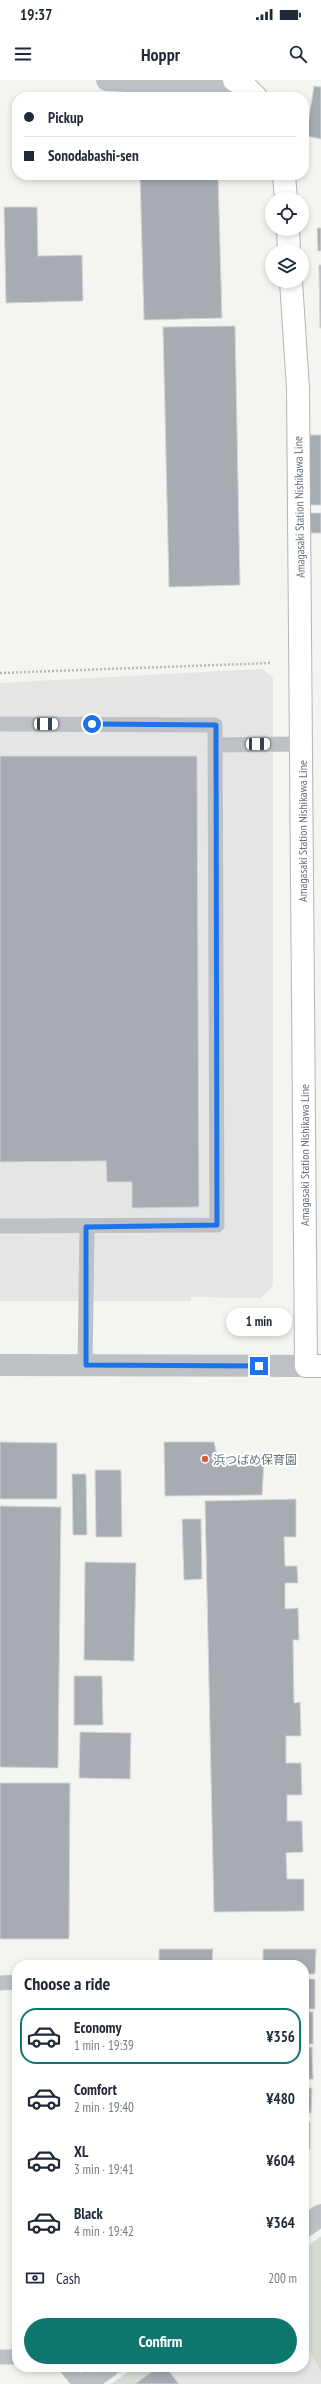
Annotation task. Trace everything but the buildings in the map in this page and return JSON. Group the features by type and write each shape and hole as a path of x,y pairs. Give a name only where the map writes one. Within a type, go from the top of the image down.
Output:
{"main road":[{"path":"284,180 285,192"},
{"name":"Amagasaki Station Nishikawa Line","path":"291,288 298,389 301,744 313,1366"}],"street":[{"path":"107,80 245,88"},
{"path":"0,1365 313,1366"},
{"path":"309,2223 321,2215"},
{"path":"84,2384 101,2372"}],"lane":[{"path":"0,724 216,725 217,1225 86,1227 0,1226"},
{"path":"215,745 301,744"},
{"path":"86,1227 86,1365"},
{"path":"0,1983 12,1982"},
{"path":"0,2357 12,2357"},
{"path":"70,2372 80,2384"}],"path":[{"path":"0,672 301,662"}],"shaded area":[{"path":"263,669 273,678 273,1285 261,1298 191,1297 191,1301 0,1301 0,683"},
{"path":"321,2236 321,2384 111,2384 128,2372 309,2372 309,2244"},
{"path":"321,2237 321,2371 309,2350 309,2245"},
{"path":"129,2372 161,2372 143,2384 111,2384"}],"place":[{"name":"浜つばめ保育園","path":"205,1459"}],"route":[{"path":"92,724 216,725 217,1225 86,1227 86,1365 259,1366"}]}
